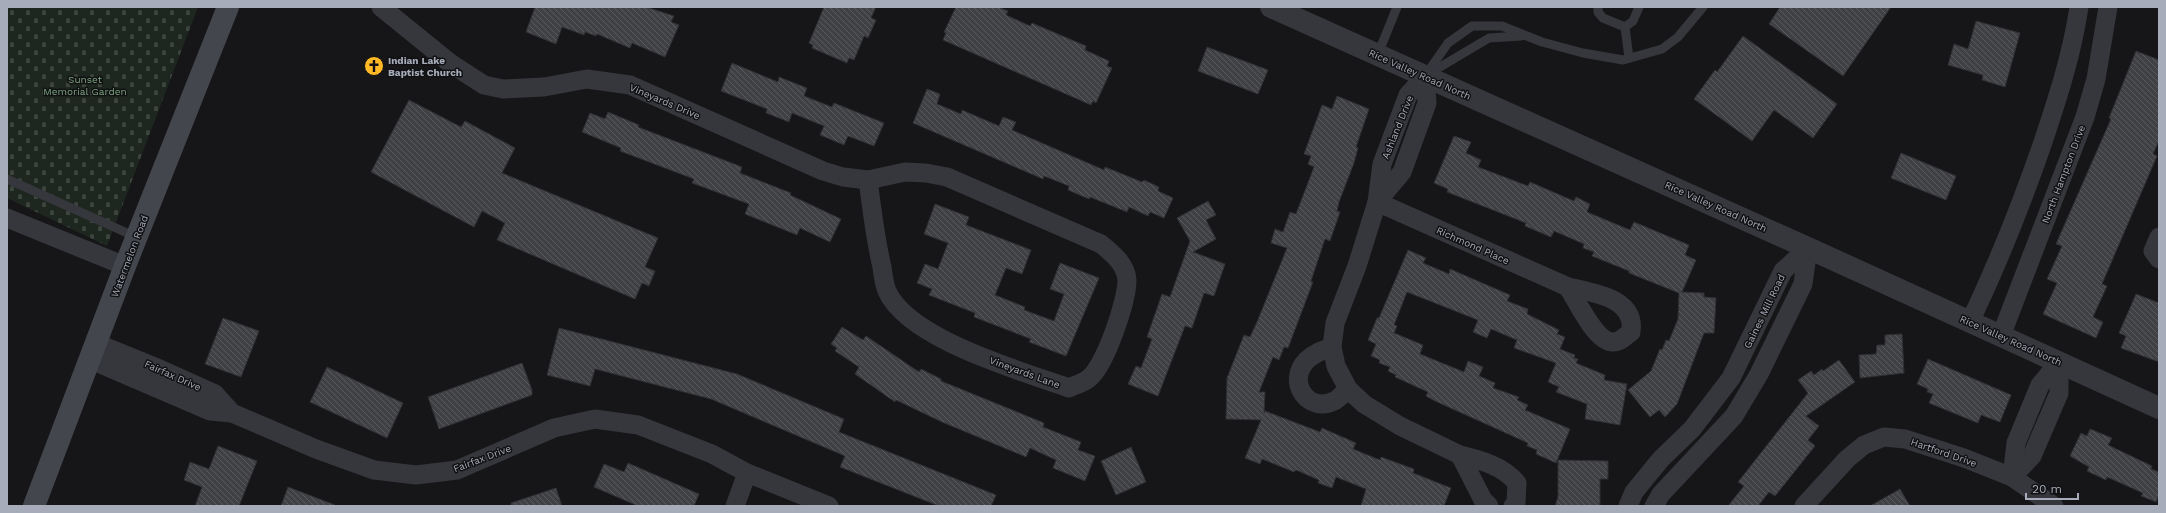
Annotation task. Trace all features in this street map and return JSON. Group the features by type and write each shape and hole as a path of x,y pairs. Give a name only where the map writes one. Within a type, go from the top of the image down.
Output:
{"main road":[{"name":"Watermelon Road","path":"34,506 136,237 228,7"}],"street":[{"name":"Vineyards Drive","path":"381,7 450,63 484,85 503,89 544,87 587,79 630,85 823,171 843,177 868,180"},
{"name":"Rice Valley Road North","path":"1271,7 1808,248 2159,408"},
{"path":"1970,322 1991,276 2027,188 2066,72 2079,7"},
{"name":"North Hampton Drive","path":"2001,336 2085,117 2096,79 2108,7"},
{"name":"Ashland Drive","path":"1425,76 1408,95 1384,159 1377,202 1357,266 1337,317 1332,347 1336,366 1348,389 1364,404 1400,426 1460,455 1479,459 1509,474 1517,483 1517,498 1513,506"},
{"name":"Vineyards Lane","path":"905,172 926,173 947,177 1100,244 1118,258 1127,279 1118,322 1102,361 1089,379 1068,388 988,359 931,333 898,308 887,290 878,250 868,180 905,172"},
{"name":"Richmond Place","path":"1377,202 1568,287"},
{"path":"7,218 125,266"},
{"path":"2159,237 2153,251 2159,259"},
{"path":"1654,506 1661,494 1737,410 1759,374 1803,284 1808,248"},
{"name":"Gaines Mill Road","path":"1628,506 1634,492 1661,459 1692,429 1731,378 1783,271 1808,248"},
{"path":"1332,347 1316,353 1307,360 1298,377 1298,386 1304,396 1312,402 1323,403 1334,401 1348,389"},
{"name":"Fairfax Drive","path":"92,351 155,367 215,394 232,413 316,449 374,470 416,475 457,470 554,428 596,419 638,425 712,454 747,473 829,506"},
{"path":"2012,477 2032,456 2059,393 2059,362"},
{"name":"Hartford Drive","path":"1804,506 1847,459 1864,445 1884,437 1905,438 1964,458 2012,477 2054,506"},
{"path":"1460,455 1483,500 1489,506"},
{"path":"735,506 747,473"}],"lane":[{"path":"1378,54 1397,7"},
{"path":"1598,7 1598,12 1603,18 1625,28"},
{"path":"1625,28 1633,21 1639,7"},
{"path":"1425,76 1448,43 1472,26 1502,26 1524,36 1583,53 1623,60 1662,49 1678,37 1703,7"},
{"path":"1625,28 1629,58"},
{"path":"1425,76 1489,38 1524,36"},
{"path":"7,179 136,237"}],"green space":[{"name":"Sunset Memorial Garden","path":"7,7 198,7 107,246 7,198"}],"building":[{"path":"535,7 646,7 674,16 671,22 679,25 665,57 632,43 630,48 597,34 596,36 585,32 584,35 562,27 556,44 526,32"},
{"path":"824,7 876,7 871,18 876,20 868,38 864,36 854,60 849,58 847,63 812,48 813,45 809,43"},
{"path":"956,7 998,7 1008,11 1006,15 1030,26 1032,23 1086,46 1085,50 1109,61 1107,66 1112,68 1096,103 1093,101 1091,105 943,40 946,33 944,32"},
{"path":"1780,7 1891,7 1843,76 1769,24"},
{"path":"1976,21 2020,33 2005,87 1982,80 1983,75 1948,65 1954,44 1968,49"},
{"path":"1743,36 1837,104 1813,138 1774,110 1752,141 1694,99 1715,70 1717,72"},
{"path":"1207,47 1268,70 1258,94 1198,71"},
{"path":"2136,51 2159,60 2159,141 2153,154 2157,156 2102,284 2107,286 2093,317 2103,322 2096,338 2043,314 2057,283 2047,279 2062,246 2056,244 2111,119 2109,118"},
{"path":"732,63 778,82 779,77 807,88 804,96 832,107 834,103 884,123 874,146 848,136 844,145 820,135 824,126 792,113 789,122 766,113 767,109 721,91"},
{"path":"927,89 940,94 937,104 961,114 962,110 999,126 1003,117 1016,122 1012,130 1104,170 1105,167 1142,182 1144,180 1159,187 1158,191 1173,198 1164,218 1150,212 1148,216 1129,207 1127,212 1090,197 1089,199 1068,190 1069,186 1044,176 1043,179 913,123"},
{"path":"1337,96 1369,109 1356,147 1358,148 1354,163 1339,202 1337,211 1340,212 1330,241 1325,239 1311,281 1313,282 1288,348 1284,347 1279,360 1273,357 1259,392 1265,392 1264,413 1265,411 1320,432 1322,428 1356,443 1353,449 1380,460 1381,457 1414,469 1413,473 1451,488 1444,506 1361,506 1366,489 1336,477 1332,488 1318,483 1319,480 1296,470 1294,472 1262,459 1260,464 1245,458 1261,420 1226,419 1227,378 1244,335 1250,337 1257,322 1287,248 1271,243 1275,229 1283,232 1290,212 1296,214 1314,167 1308,164 1311,156 1304,154 1322,105 1332,109"},
{"path":"409,100 461,127 465,121 515,148 502,173 658,238 645,267 655,271 649,286 642,283 635,299 497,240 505,223 482,211 474,227 371,172"},
{"path":"608,112 639,125 638,127 742,167 740,173 791,193 790,195 841,219 830,242 800,228 797,235 745,214 749,204 692,183 694,179 620,151 621,148 582,132 590,113 605,119"},
{"path":"1454,136 1471,142 1466,153 1481,160 1478,167 1528,186 1530,182 1574,201 1576,197 1590,204 1587,212 1630,230 1634,222 1689,245 1685,255 1696,260 1682,292 1704,293 1704,297 1716,298 1714,333 1704,333 1677,404 1665,417 1659,410 1650,417 1628,390 1651,371 1660,349 1662,350 1666,340 1669,341 1678,319 1679,293 1592,256 1594,252 1583,248 1584,244 1554,231 1551,237 1525,226 1526,223 1447,192 1448,189 1434,183"},
{"path":"1901,153 1956,176 1946,200 1891,178"},
{"path":"1208,201 1216,215 1206,220 1216,239 1193,252 1225,264 1214,296 1204,293 1192,328 1185,326 1158,396 1128,384 1136,366 1141,368 1152,339 1147,337 1162,294 1170,297 1190,241 1177,218"},
{"path":"935,204 969,217 966,225 1031,250 1022,274 1006,268 995,295 1025,307 1024,310 1054,321 1064,294 1050,289 1060,263 1099,278 1066,356 1029,342 1031,339 974,317 975,313 929,295 932,289 917,283 925,264 938,269 948,243 924,234"},
{"path":"1408,250 1426,258 1423,263 1449,274 1450,269 1510,295 1507,301 1528,309 1527,314 1559,330 1557,334 1565,337 1560,349 1575,355 1574,358 1578,359 1576,363 1605,375 1604,380 1627,384 1620,425 1585,419 1587,404 1556,392 1559,387 1548,382 1556,363 1514,348 1517,340 1491,329 1487,338 1473,332 1478,320 1407,292 1394,325 1397,326 1394,333 1423,345 1420,354 1464,372 1468,361 1483,367 1479,376 1495,383 1493,388 1519,397 1517,400 1528,405 1525,410 1570,429 1556,463 1536,454 1537,450 1527,446 1528,443 1435,401 1426,396 1428,392 1395,377 1396,375 1388,371 1390,367 1379,363 1380,360 1371,356 1376,344 1368,340"},
{"path":"2136,294 2159,303 2159,362 2121,348 2126,336 2119,333"},
{"path":"223,318 259,331 241,377 205,364"},
{"path":"842,327 863,340 866,336 919,372 921,369 941,379 941,381 1044,423 1043,427 1081,442 1078,450 1095,456 1085,481 1053,468 1056,460 1030,448 1026,457 942,422 896,400 895,402 855,374 859,367 835,351 837,348 831,344"},
{"path":"559,328 737,374 844,419 839,432 996,495 991,506 939,506 840,467 845,456 711,399 595,369 590,386 547,375"},
{"path":"1902,334 1904,373 1860,378 1859,355 1876,354 1877,345 1885,345 1885,335"},
{"path":"1928,359 2011,395 2000,422 1981,415 1978,423 1929,403 1933,394 1927,392 1928,389 1917,384"},
{"path":"1839,360 1855,382 1806,416 1819,426 1808,440 1815,446 1775,496 1769,492 1758,506 1728,506 1744,486 1738,482 1808,393 1798,380 1811,371 1814,375 1822,369 1823,371"},
{"path":"522,363 532,390 532,395 439,429 428,397"},
{"path":"327,367 403,403 387,438 310,402"},
{"path":"2090,429 2112,438 2108,445 2152,466 2151,469 2159,472 2159,495 2156,502 2141,496 2143,493 2107,477 2106,480 2087,471 2089,467 2070,456 2081,433 2087,436"},
{"path":"218,446 257,461 239,506 195,506 202,487 184,480 190,462 209,469"},
{"path":"1131,447 1146,482 1116,495 1101,461"},
{"path":"1558,460 1608,461 1608,479 1600,479 1600,506 1555,506 1558,497"},
{"path":"628,463 699,494 694,506 638,506 594,487 604,464 624,472"},
{"path":"288,487 335,505 335,506 281,506"},
{"path":"556,488 562,506 511,506 511,503"},
{"path":"1900,489 1910,506 1870,506"}],"place":[{"name":"Indian Lake Baptist Church","path":"374,66"}]}
